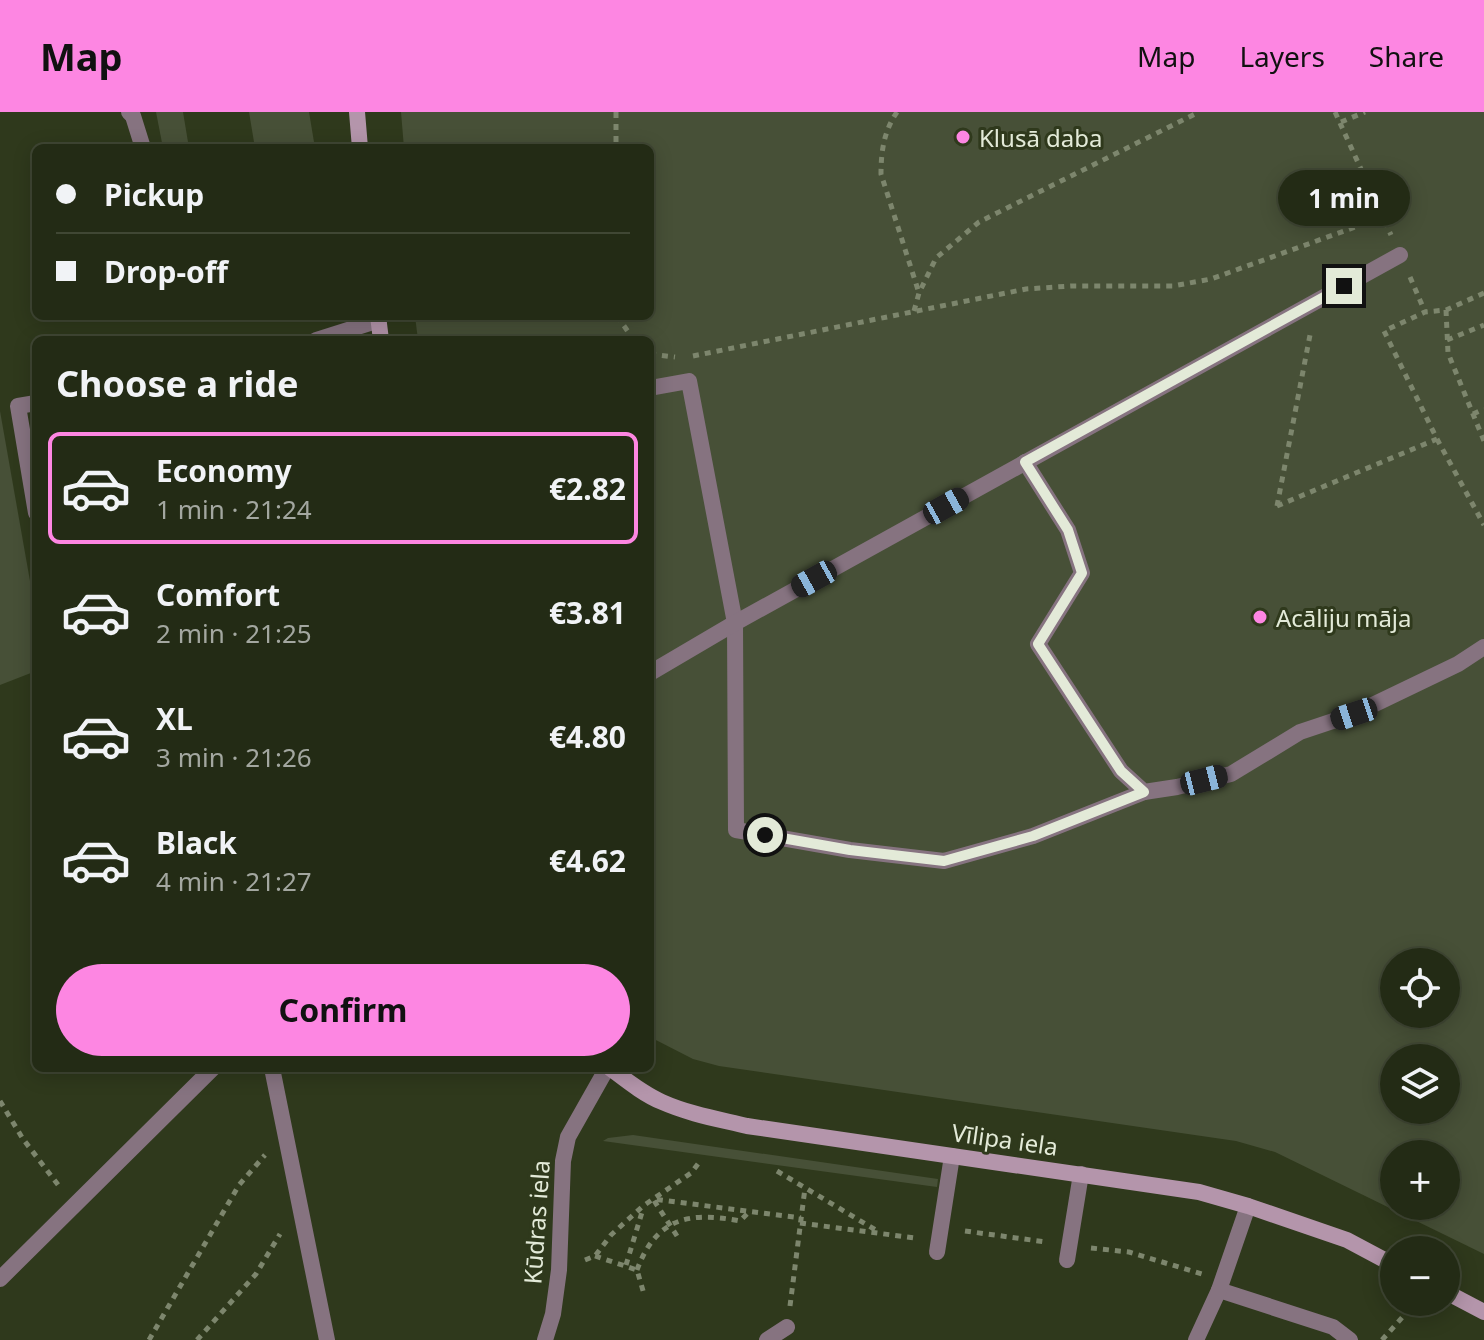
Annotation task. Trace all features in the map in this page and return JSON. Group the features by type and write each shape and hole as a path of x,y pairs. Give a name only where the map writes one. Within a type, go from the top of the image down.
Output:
{"street":[{"path":"129,112 142,144"},
{"path":"357,112 360,144"},
{"path":"654,671 1400,255"},
{"path":"327,336 372,320"},
{"path":"654,387 689,381 735,623 736,830 850,850 944,861 1033,836 1144,792 1231,774 1300,732 1354,714 1458,664 1484,647"},
{"path":"32,404 18,406 32,489"},
{"path":"1025,462 1068,530 1082,573 1038,644 1121,771 1144,792"},
{"path":"0,1279 209,1072"},
{"path":"273,1072 327,1340"},
{"name":"Kūdras iela","path":"545,1340 553,1314 559,1270 562,1174 568,1137 606,1072"},
{"name":"Vīlipa iela","path":"614,1072 661,1102 747,1126 1199,1192 1347,1240 1380,1258"},
{"path":"938,1247 952,1156"},
{"path":"1067,1260 1081,1174"},
{"path":"1196,1340 1219,1290 1248,1206"},
{"path":"1219,1290 1333,1327 1350,1340"},
{"path":"1460,1299 1484,1312"},
{"path":"767,1340 787,1327"}],"path":[{"path":"616,112 616,144"},
{"path":"897,112 887,128 881,174 919,293"},
{"path":"914,311 936,258 979,222 1199,112"},
{"path":"1335,112 1425,312"},
{"path":"1341,122 1365,112"},
{"path":"654,354 684,358 1026,289 1173,286 1211,279 1383,217"},
{"path":"1484,293 1446,310 1425,312 1384,331 1484,525"},
{"path":"1316,301 1277,506 1437,439"},
{"path":"1446,310 1448,353 1484,441"},
{"path":"1447,340 1484,325"},
{"path":"1473,414 1484,409"},
{"path":"0,1101 23,1139 74,1206"},
{"path":"149,1340 239,1185 285,1132"},
{"path":"559,1270 595,1256 611,1235 643,1206 691,1173 701,1160"},
{"path":"777,1171 881,1234"},
{"path":"787,1327 805,1188"},
{"path":"653,1199 750,1211 938,1247"},
{"path":"653,1199 677,1236"},
{"path":"197,1340 256,1274 299,1201"},
{"path":"626,1265 643,1206"},
{"path":"644,1294 637,1270 643,1252 659,1232 683,1219 700,1216 740,1221 750,1211"},
{"path":"595,1256 637,1270"},
{"path":"1382,1340 1403,1316"}],"green space":[{"path":"156,112 183,112 188,144 162,144"},
{"path":"249,112 309,112 314,144 254,144"},
{"path":"401,112 1484,112 1484,1254 1460,1242 1460,1236 1447,1236 1414,1220 1460,1220 1460,1140 1380,1140 1380,1203 1275,1152 1236,1141 719,1066 693,1059 654,1039 654,336 418,336 416,320 654,320 654,144 404,144"},
{"path":"0,411 32,592 32,673 0,685"},
{"path":"633,1135 938,1179 937,1187 603,1141"}],"place":[{"name":"Klusā daba","path":"963,137"},
{"name":"Acāliju māja","path":"1260,617"}],"route":[{"path":"765,835 850,850 944,861 1033,836 1144,792 1121,771 1038,644 1082,573 1068,530 1025,462 1344,286"}]}
